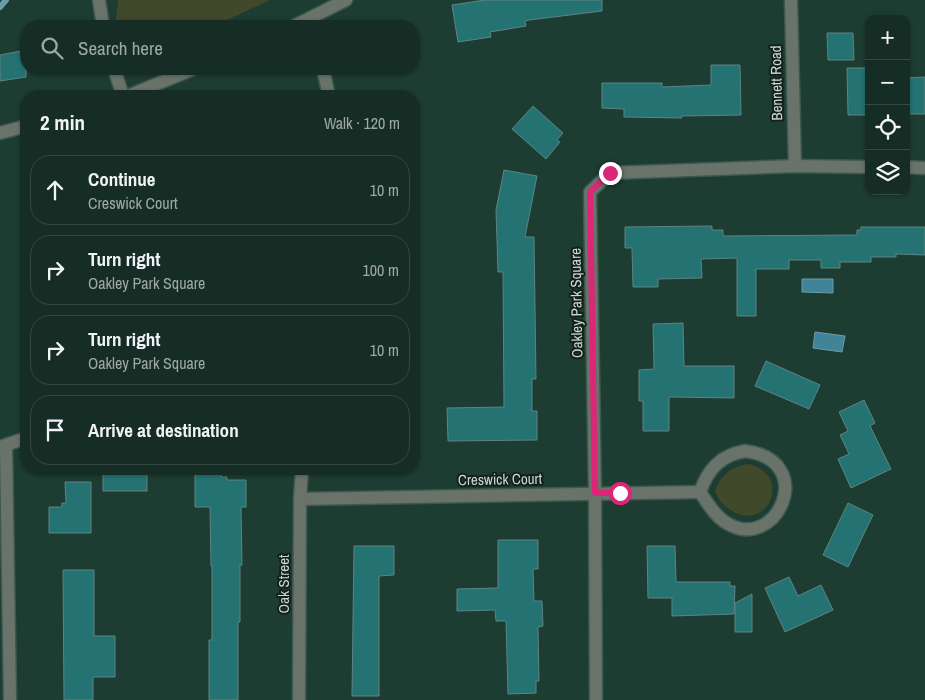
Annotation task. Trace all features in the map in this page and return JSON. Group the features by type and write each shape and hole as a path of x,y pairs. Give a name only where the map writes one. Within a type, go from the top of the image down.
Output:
{"street":[{"path":"99,0 102,20"},
{"path":"310,20 346,0"},
{"name":"Bennett Road","path":"791,0 795,166"},
{"path":"116,75 121,90"},
{"path":"142,90 179,75"},
{"path":"324,75 327,90"},
{"path":"0,133 20,128"},
{"name":"Oakley Park Square","path":"596,700 590,192 610,173 795,166 865,167"},
{"path":"910,167 925,168"},
{"path":"10,700 3,447 20,440"},
{"path":"745,450 758,452 777,466 783,476 786,488 784,500 775,516 760,526 748,528 736,527 725,522 716,514 700,492 705,479 723,459 733,453 745,450"},
{"name":"Oak Street","path":"299,700 302,475"},
{"name":"Creswick Court","path":"300,499 700,492"}],"green space":[{"path":"118,0 270,0 227,20 116,19"},
{"path":"750,464 763,471 770,480 772,491 770,501 764,510 754,515 742,515 724,505 715,491 720,480 728,472 738,466"}],"water":[{"path":"802,279 833,279 833,293 802,292"},
{"path":"815,332 845,336 842,352 813,348"}],"building":[{"path":"485,0 602,0 602,11 529,20 525,21 526,26 490,32 491,37 458,42 452,5"},
{"path":"827,33 853,33 854,60 828,60"},
{"path":"20,51 20,75 26,75 26,77 0,81 0,55"},
{"path":"711,65 740,65 741,115 681,116 682,118 624,117 624,109 602,108 602,83 662,83 662,87 711,85"},
{"path":"847,68 865,68 865,115 848,115"},
{"path":"925,77 925,114 910,114 910,78"},
{"path":"533,106 563,133 557,140 560,142 546,159 512,129"},
{"path":"504,170 537,176 525,237 534,237 536,379 532,379 532,411 537,411 537,440 448,441 447,408 504,407 503,272 498,272 496,210"},
{"path":"712,226 712,230 723,230 723,236 857,235 857,230 861,230 861,227 925,227 925,255 896,254 896,257 871,257 871,262 840,262 840,268 821,268 821,260 789,260 789,269 756,269 756,316 737,316 737,258 701,259 702,278 658,279 658,287 633,287 632,248 625,248 625,227"},
{"path":"683,323 684,366 734,366 734,398 669,397 669,431 643,431 643,401 639,401 639,370 654,369 653,324"},
{"path":"766,361 820,385 809,409 755,386"},
{"path":"864,400 875,423 870,426 891,469 851,488 838,459 849,454 840,435 848,431 839,412"},
{"path":"103,475 147,475 147,491 103,491"},
{"path":"195,475 221,475 221,477 227,477 227,480 246,480 246,507 241,507 242,565 240,565 240,622 238,622 238,700 209,700 209,640 212,640 210,507 195,507"},
{"path":"65,482 91,482 91,533 49,533 49,507 62,507 62,503 66,503"},
{"path":"848,503 873,515 848,567 823,555"},
{"path":"498,540 538,540 538,569 533,569 534,601 542,601 543,626 538,627 539,681 536,681 536,693 508,694 506,621 496,621 495,610 457,611 457,589 498,588"},
{"path":"354,546 394,546 394,575 379,576 379,696 352,696"},
{"path":"647,546 675,546 676,582 730,582 730,586 735,586 734,614 672,616 672,598 648,598"},
{"path":"63,570 94,570 94,636 115,636 115,677 93,677 93,700 64,700"},
{"path":"789,577 798,596 821,585 833,610 785,632 765,588"},
{"path":"752,594 752,632 735,632 735,603"}],"waterway":[{"path":"0,7 6,0"}],"route":[{"path":"610,173 590,192 595,493 620,493"}]}
